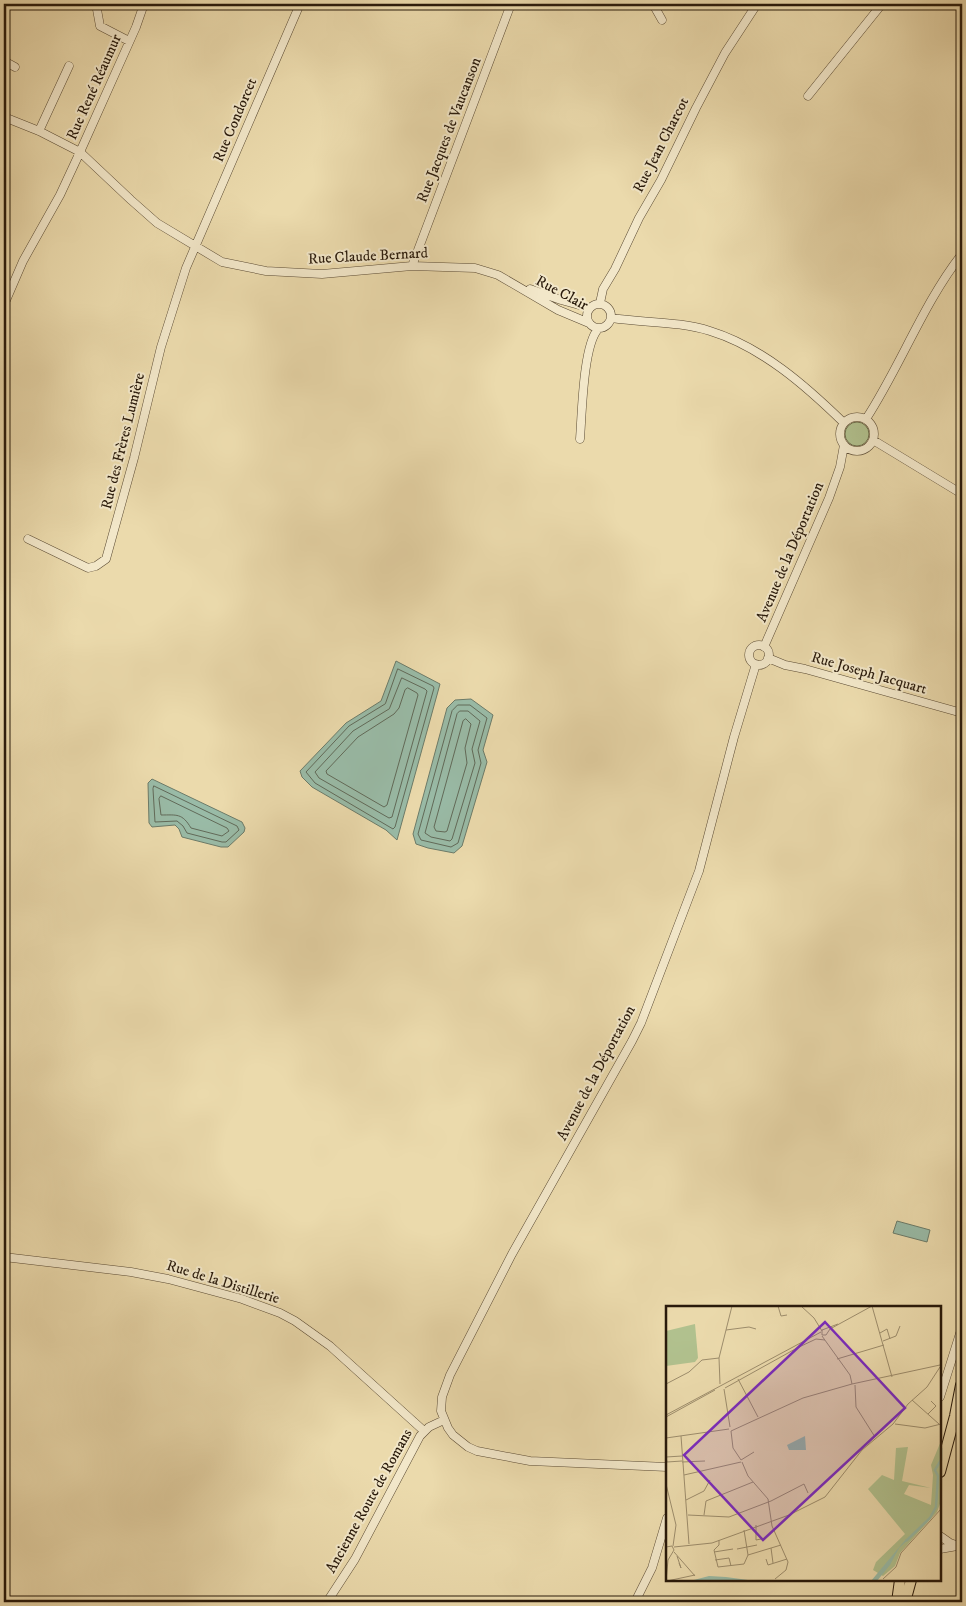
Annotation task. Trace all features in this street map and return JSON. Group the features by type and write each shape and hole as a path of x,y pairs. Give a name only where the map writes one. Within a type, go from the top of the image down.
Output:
{"main road":[{"path":"941,1468 962,1384"},
{"path":"941,1447 962,1384"},
{"path":"897,1602 900,1581"},
{"path":"905,1602 911,1581"}],"street":[{"path":"4,13 7,4"},
{"path":"96,4 100,26 129,41"},
{"name":"Rue René Réaumur","path":"80,152 144,4"},
{"name":"Rue Condorcet","path":"195,247 300,4"},
{"name":"Rue Jacques de Vaucanson","path":"412,266 511,4"},
{"path":"653,4 662,20"},
{"name":"Rue Jean Charcot","path":"600,303 603,289 615,269 639,218 661,180 696,108 725,53 757,4"},
{"path":"808,96 882,4"},
{"path":"4,62 15,66"},
{"path":"39,132 69,66"},
{"name":"Rue Claude Bernard","path":"4,117 80,152 157,223 222,262 266,271 322,274 412,266 475,268 498,275 514,283"},
{"path":"4,305 23,261 60,195 80,152"},
{"name":"Rue des Frères Lumière","path":"28,539 88,568 96,566 106,559 134,458 161,347 186,268 195,247"},
{"path":"866,419 882,395 936,293 962,254"},
{"name":"Rue Clair","path":"514,283 590,308"},
{"name":"Rue Clair","path":"514,283 558,310 589,323"},
{"path":"600,303 608,306 612,318 605,327 598,328 589,323 587,318 590,308 600,303"},
{"path":"612,318 687,326 709,330 726,336 770,360 792,376 844,423"},
{"path":"580,439 588,357 595,332 598,328"},
{"path":"840,467 844,445 840,432 844,423 854,417 866,419 873,428 873,440 864,450 855,451 844,445"},
{"path":"873,440 962,494"},
{"path":"840,467 855,451"},
{"name":"Avenue de la Déportation","path":"764,647 840,467"},
{"path":"755,646 764,647 767,650 768,658 763,664 756,664 750,659 750,652 755,646"},
{"name":"Rue Joseph Jacquart","path":"768,658 785,665 962,713"},
{"name":"Avenue de la Déportation","path":"444,1420 442,1397 454,1367 512,1254 632,1041 648,1005 699,870 734,736 756,664"},
{"name":"Rue de la Distillerie","path":"4,1257 131,1272 168,1279 242,1299 280,1313 295,1321 330,1346 424,1431"},
{"path":"941,1394 962,1327"},
{"path":"955,1416 962,1407"},
{"path":"444,1420 453,1435 476,1451 553,1464 666,1467"},
{"name":"Ancienne Route de Romans","path":"327,1602 355,1559 420,1436 424,1431 444,1420"},
{"path":"635,1602 652,1568 666,1521"},
{"path":"941,1536 960,1546"},
{"path":"941,1549 960,1546"}],"shaded area":[{"path":"857,422 862,423 868,429 868,439 862,445 857,446 852,445 846,439 845,434 846,429 852,423"}],"water":[{"path":"396,661 440,684 397,840 386,830 312,787 302,777 300,771 346,723 381,701"},
{"path":"471,699 493,715 483,750 487,762 462,846 454,853 416,844 413,834 447,708 455,700"},
{"path":"152,779 242,822 245,828 244,832 228,847 221,847 182,837 175,825 152,827 149,823 148,783"},
{"path":"897,1221 930,1230 927,1242 893,1233"}]}
